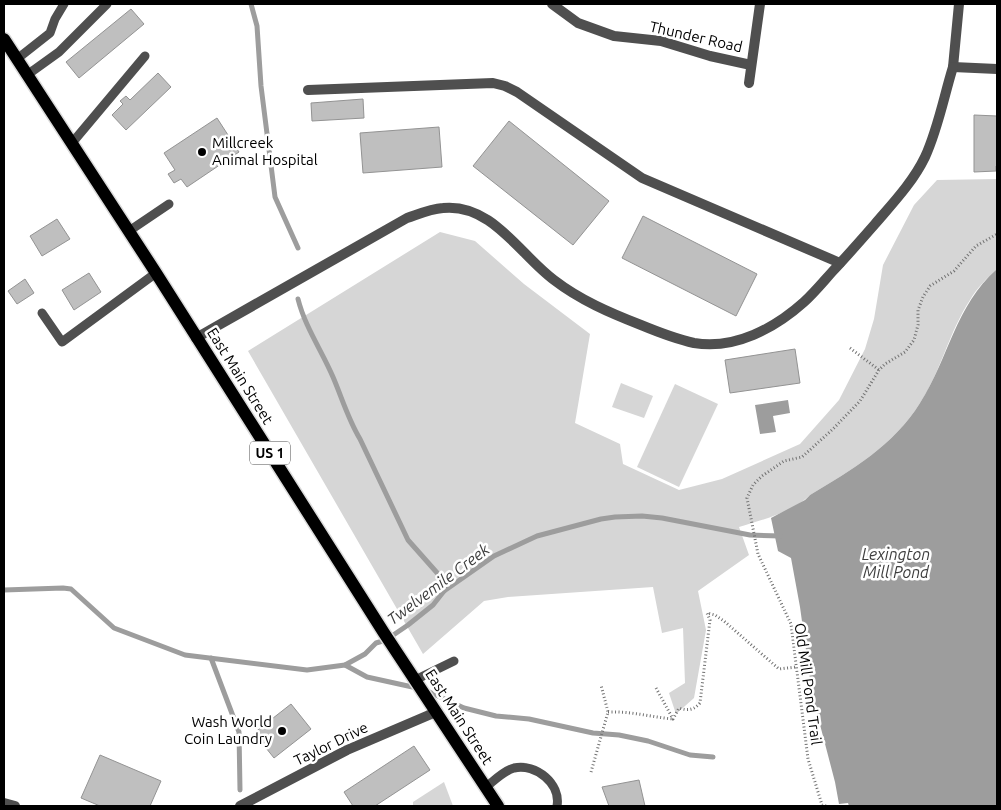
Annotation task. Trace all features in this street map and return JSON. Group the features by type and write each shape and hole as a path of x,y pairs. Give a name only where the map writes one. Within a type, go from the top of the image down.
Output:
{"main road":[{"name":"East Main Street","path":"4,39 156,273 384,633 498,806"}],"street":[{"name":"Thunder Road","path":"552,4 578,23 614,36 661,41 710,56 751,65"},
{"path":"749,83 760,4"},
{"path":"196,338 407,218 445,208 463,210 482,217 498,228 547,274 594,305 677,339 696,343 716,344 734,342 754,335 777,323 804,302 915,176 925,156 953,67 959,4"},
{"path":"953,67 997,69"},
{"path":"308,90 493,83 504,86 517,92 642,178 840,263"},
{"name":"Taylor Drive","path":"240,806 347,750 436,712"},
{"path":"4,803 14,806"}],"lane":[{"path":"16,59 50,33 55,19 64,4"},
{"path":"27,75 60,52 107,4"},
{"path":"72,143 146,56"},
{"path":"128,231 169,204"},
{"path":"42,313 62,342 156,273"},
{"path":"415,680 454,660"},
{"path":"486,788 505,772 515,768 528,767 544,775 554,786 558,806"}],"path":[{"name":"Old Mill Pond Trail","path":"826,806 822,805 808,759 790,624 758,554 747,498 753,485 762,476 784,461 802,457 860,401 879,370 885,364 905,352 914,340 918,325 918,310 930,286 954,271 976,246 997,234"},
{"path":"850,348 879,370"},
{"path":"672,719 679,708 687,710 695,708 700,703 710,620 707,613 724,620 779,669 796,667"},
{"path":"591,772 608,712 601,685"},
{"path":"656,688 672,719"},
{"path":"608,712 626,711 654,718 672,719"}],"shaded area":[{"path":"997,179 997,269 979,287 963,312 934,378 920,403 898,432 856,466 795,506 777,515 739,527 749,555 698,591 706,630 694,698 676,714 669,693 685,683 683,628 662,633 653,587 508,597 484,601 423,654 248,351 440,232 475,241 524,284 590,334 575,423 620,444 623,464 679,490 722,479 800,444 839,400 865,349 874,319 883,265 914,205 937,180"},
{"path":"621,383 653,396 644,418 612,407"},
{"path":"675,384 718,404 679,487 637,467"},
{"path":"444,782 453,806 413,806 413,802"}],"water":[{"name":"Lexington Mill Pond","path":"997,269 997,806 849,806 848,803 839,804 812,694 791,558 778,551 771,518 805,500 856,466 898,432 910,418 930,386 971,299"},
{"path":"788,400 790,413 773,416 776,432 760,434 755,405"}],"building":[{"path":"131,9 144,24 79,78 66,62"},
{"path":"158,73 171,87 126,130 112,115 123,104 120,101 126,96 130,100"},
{"path":"363,99 364,118 312,121 311,103"},
{"path":"974,115 997,116 996,171 974,172"},
{"name":"Millcreek Animal Hospital","path":"217,118 239,152 187,187 181,179 174,183 168,174 175,170 164,153"},
{"path":"509,121 609,201 573,245 473,166"},
{"path":"439,127 442,167 363,173 360,133"},
{"path":"643,216 757,274 736,316 622,258"},
{"path":"57,219 70,239 42,256 30,236"},
{"path":"89,273 101,292 74,310 62,290"},
{"path":"25,279 34,293 17,304 8,291"},
{"path":"795,349 800,383 730,393 725,360"},
{"name":"Wash World Coin Laundry","path":"291,704 311,729 274,758 254,733"},
{"path":"414,746 430,770 375,806 353,806 344,792"},
{"path":"100,755 161,781 150,806 100,806 81,798"},
{"path":"639,780 645,806 609,806 602,787"}],"waterway":[{"path":"251,4 257,26 261,86 275,197 298,248"},
{"path":"298,299 305,319 333,377 352,424 408,540 439,575 444,591"},
{"name":"Twelvemile Creek","path":"4,590 71,589 114,628 185,655 307,670 345,665 365,654 376,643 386,640 408,625 433,605 444,591 494,556 537,536 601,519 642,516 750,535 781,536"},
{"path":"211,658 239,732 240,790"},
{"path":"345,665 367,677 417,688"},
{"path":"425,690 464,708 496,716 529,719 593,733 619,735 648,741 690,755 713,757"}],"place":[{"name":"Millcreek Animal Hospital","path":"202,152"},
{"name":"Wash World Coin Laundry","path":"282,731"}]}
